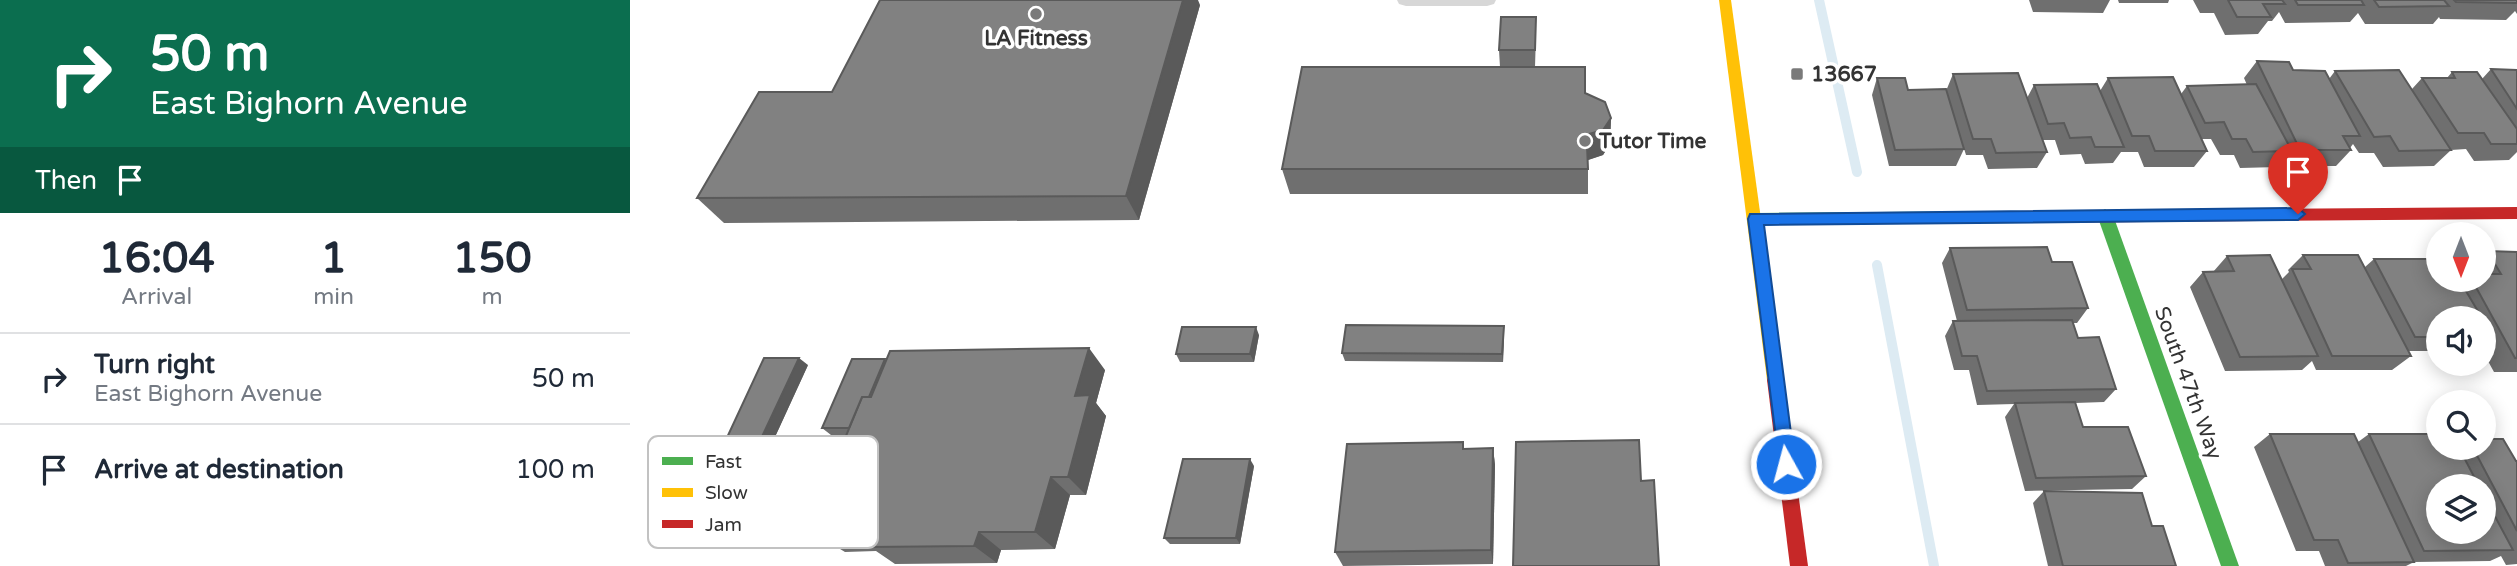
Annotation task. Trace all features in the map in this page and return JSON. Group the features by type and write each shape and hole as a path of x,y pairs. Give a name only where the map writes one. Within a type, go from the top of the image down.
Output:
{"street":[{"path":"1725,0 1799,566"},
{"path":"1755,219 2517,213"},
{"name":"South 47th Way","path":"2105,215 2230,566"}],"lane":[{"path":"1406,0 1487,0"}],"building":[{"path":"880,0 1183,0 1126,196 697,198 759,92 832,92"},
{"path":"2228,0 2282,0 2285,4 2263,4 2271,17 2237,17"},
{"path":"2295,0 2361,0 2364,5 2298,5"},
{"path":"2374,0 2444,0 2449,6 2379,7"},
{"path":"2454,0 2517,0 2517,3 2456,2"},
{"path":"1501,17 1536,17 1535,50 1499,50"},
{"path":"2257,61 2289,62 2293,70 2325,71 2360,136 2343,136 2351,150 2300,150"},
{"path":"1302,67 1585,67 1585,93 1605,102 1611,118 1603,130 1582,136 1582,145 1587,145 1588,169 1282,169"},
{"path":"2491,69 2517,70 2517,109"},
{"path":"2399,70 2451,150 2399,151 2390,136 2374,137 2335,71"},
{"path":"2452,72 2477,72 2517,129 2517,144 2491,144 2484,133 2458,133 2422,78 2455,78"},
{"path":"2018,73 2047,152 1996,153 1991,139 1973,139 1953,74"},
{"path":"2173,77 2207,151 2155,151 2149,136 2132,136 2108,78"},
{"path":"1877,78 1905,78 1908,90 1946,89 1964,149 1895,150"},
{"path":"2097,84 2124,147 2095,147 2091,137 2070,138 2064,123 2048,124 2034,85"},
{"path":"2256,84 2292,151 2253,152 2246,139 2232,139 2224,122 2205,123 2187,86"},
{"path":"2047,247 2052,262 2072,262 2088,308 1967,310 1950,248"},
{"path":"2496,251 2517,252 2517,358 2496,324 2496,306 2486,306 2479,292 2496,292 2496,274 2501,274 2496,266"},
{"path":"2270,255 2318,356 2240,357 2203,272 2234,271 2227,256"},
{"path":"2303,255 2358,255 2411,356 2332,356 2292,269 2311,269"},
{"path":"2374,259 2426,259 2426,292 2467,292 2475,306 2426,306 2426,337 2415,337"},
{"path":"2072,320 2078,338 2099,337 2116,389 1987,391 1977,356 1962,356 1953,321"},
{"path":"1346,325 1504,326 1502,354 1342,353"},
{"path":"1182,327 1256,327 1250,354 1176,354"},
{"path":"1089,348 1075,396 1090,395 1068,477 1051,477 1035,532 979,532 974,546 878,547 878,436 846,436 862,397 871,397 890,351"},
{"path":"764,358 799,358 762,436 728,436"},
{"path":"852,359 885,359 869,397 862,397 849,428 822,428"},
{"path":"2075,402 2083,427 2128,427 2146,476 2036,478 2015,403"},
{"path":"2270,434 2354,434 2414,562 2348,563 2338,540 2314,540"},
{"path":"2369,434 2426,434 2426,460 2465,460 2473,474 2426,474 2426,544 2496,544 2496,518 2513,550 2424,551"},
{"path":"2496,439 2503,439 2517,461 2517,531 2496,491 2496,474 2487,474 2479,460 2496,460"},
{"path":"1639,440 1641,481 1654,480 1659,566 1513,566 1516,442"},
{"path":"1463,442 1463,449 1493,448 1491,550 1335,552 1347,444"},
{"path":"1183,459 1250,459 1236,538 1164,538"},
{"path":"2044,491 2142,493 2152,526 2163,526 2176,566 2063,566"}],"waterway":[{"path":"1819,0 1857,172"},
{"path":"1877,265 1934,566"}],"traffic: fast":[{"path":"2105,215 2230,566"},
{"path":"1755,219 2018,217"}],"traffic: slow":[{"path":"1725,0 1775,380"}],"traffic: jam":[{"path":"2018,217 2517,213"},
{"path":"1775,380 1799,566"}],"place":[{"name":"LA Fitness","path":"1036,14"},
{"name":"13667","path":"1797,74"},
{"name":"Tutor Time","path":"1585,141"}],"route":[{"path":"1786,464 1755,219 2298,214"}]}
